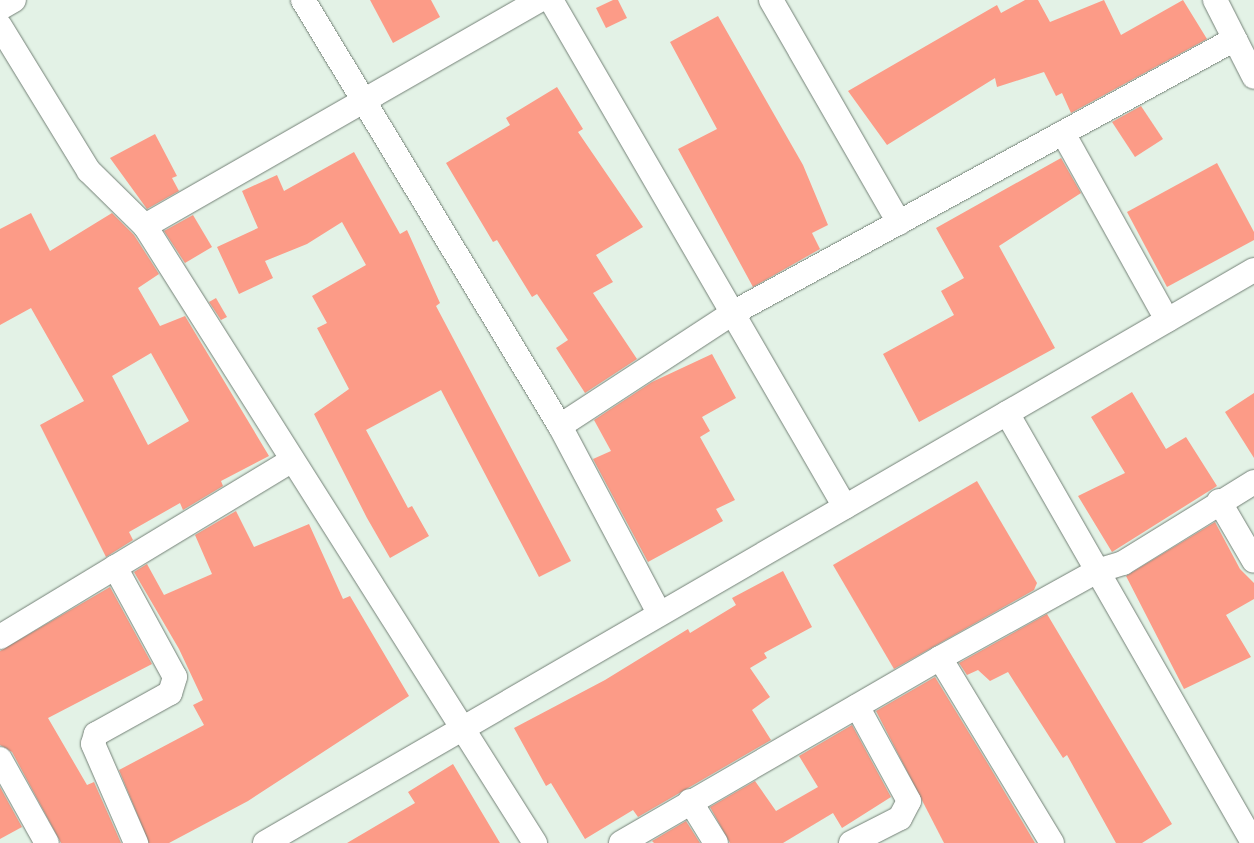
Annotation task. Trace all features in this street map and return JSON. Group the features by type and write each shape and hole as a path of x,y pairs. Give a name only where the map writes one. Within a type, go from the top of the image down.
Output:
{"street":[{"path":"0,8 14,0"},
{"path":"303,0 366,100 560,426 659,613"},
{"path":"145,226 540,0"},
{"path":"551,0 731,314 846,506"},
{"path":"771,0 899,223"},
{"path":"1215,0 1254,76"},
{"path":"0,26 90,171 145,226 291,460 535,843"},
{"path":"560,426 731,314 1235,39"},
{"path":"1063,133 1167,320"},
{"path":"265,843 1254,270"},
{"path":"1007,413 1097,571 1250,831"},
{"path":"0,636 291,460"},
{"path":"621,843 690,801 940,658 1097,571 1123,563 1254,482"},
{"path":"1219,502 1254,561"},
{"path":"114,567 175,677 170,693 96,734 93,744 136,843"},
{"path":"940,658 1052,843"},
{"path":"851,843 900,818 909,801 856,706"},
{"path":"0,760 47,843"},
{"path":"690,801 716,843"}],"building":[{"path":"370,0 431,0 440,17 393,43"},
{"path":"613,0 618,0 627,18 606,28 596,8"},
{"path":"1025,0 1038,0 1050,22 1104,0 1121,35 1183,0 1207,39 1071,113 1062,93 1056,96 1044,72 997,87 995,78 887,145 848,91 997,5 1001,13"},
{"path":"718,16 803,165 828,225 812,233 820,249 753,287 678,149 717,129 670,42"},
{"path":"557,87 583,129 578,132 643,227 596,255 613,282 593,293 637,359 585,393 556,348 568,340 537,294 532,297 497,240 493,242 446,163 510,125 506,118"},
{"path":"1141,106 1163,139 1135,157 1112,122"},
{"path":"155,134 177,176 172,178 179,191 147,209 110,158"},
{"path":"354,152 400,234 407,230 440,303 436,306 571,561 539,577 441,390 366,430 408,508 412,506 429,536 390,558 367,518 314,414 349,389 317,328 327,323 312,296 366,265 342,222 307,244 265,261 273,278 239,294 217,247 258,228 242,191 277,175 284,191"},
{"path":"1061,158 1081,193 999,246 1055,348 919,422 883,354 954,315 941,291 964,278 936,228"},
{"path":"1217,163 1254,232 1254,240 1167,287 1127,212"},
{"path":"31,213 50,251 112,213 134,235 159,274 138,288 160,326 185,316 269,456 221,481 223,486 183,510 180,503 129,532 133,540 106,557 40,425 84,401 31,308 0,325 0,229","holes":["151,353 189,421 148,445 112,376"]},
{"path":"193,215 212,247 185,263 164,231"},
{"path":"216,298 227,317 221,320 209,302"},
{"path":"712,354 736,398 702,417 710,431 700,437 735,500 716,509 723,521 648,562 593,459 611,451 594,420 652,382"},
{"path":"1132,392 1166,449 1186,437 1217,486 1112,552 1078,496 1125,473 1091,417"},
{"path":"1254,393 1254,458 1225,412"},
{"path":"977,481 1037,583 1034,590 894,669 833,565"},
{"path":"236,511 254,547 309,524 343,599 350,596 409,696 248,801 169,843 149,843 119,770 204,725 193,705 203,700 179,649 134,572 147,564 164,595 212,574 195,535"},
{"path":"1215,522 1240,569 1254,583 1254,599 1226,615 1251,657 1184,689 1126,576"},
{"path":"783,571 812,627 764,653 767,658 750,668 770,697 752,710 771,740 638,817 633,810 585,839 551,783 546,786 514,728 605,680 688,629 690,633 736,605 732,598"},
{"path":"110,587 152,664 48,718 87,785 94,782 121,843 61,843 12,752 0,745 0,651"},
{"path":"1047,614 1172,824 1142,843 1116,843 1067,755 1063,758 1008,672 990,681 978,670 967,675 959,663"},
{"path":"935,677 1035,843 944,843 876,711"},
{"path":"852,725 891,797 842,828 833,813 783,843 730,843 710,807 755,781 776,811 818,787 799,756"},
{"path":"453,764 500,843 347,843 415,803 408,792"},
{"path":"0,787 22,827 0,839"},
{"path":"686,821 700,843 654,843 652,841"}]}
